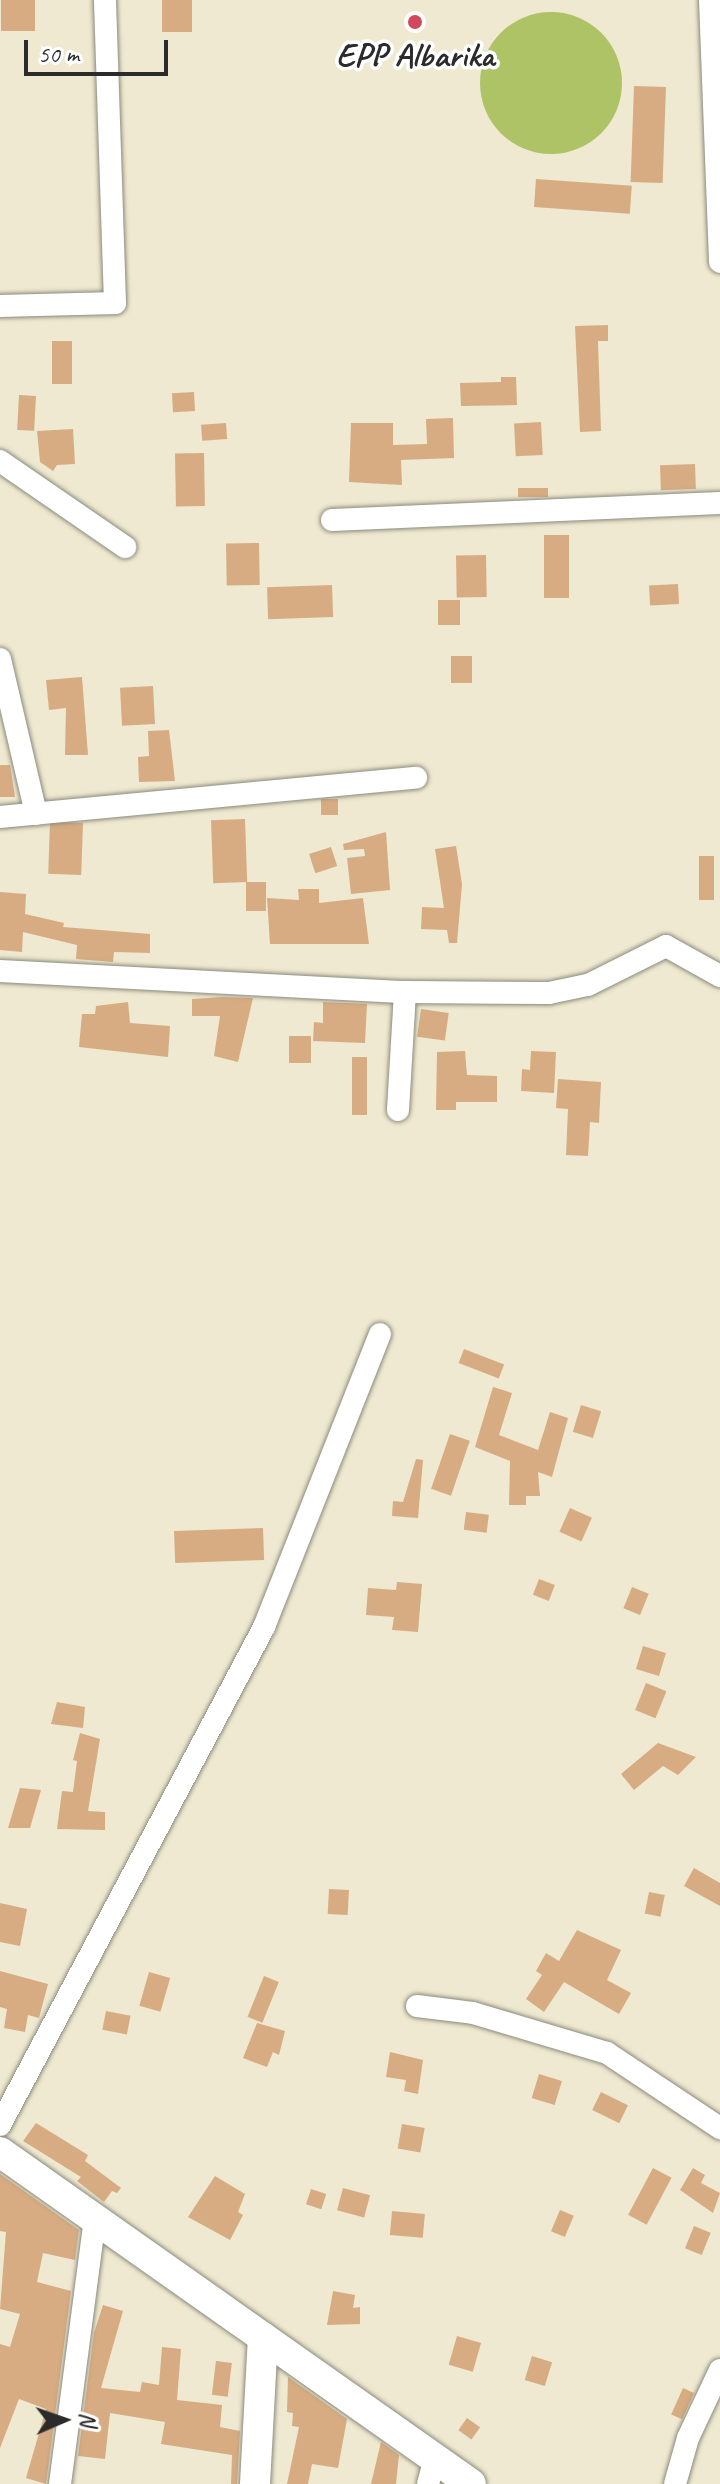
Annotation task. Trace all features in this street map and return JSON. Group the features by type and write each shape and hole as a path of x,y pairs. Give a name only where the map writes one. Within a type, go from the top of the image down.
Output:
{"street":[{"path":"0,306 115,303 105,0"},
{"path":"710,0 716,58 720,262"},
{"path":"0,461 125,547"},
{"path":"332,520 720,503"},
{"path":"0,659 36,814"},
{"path":"0,817 416,778"},
{"path":"0,971 405,992 569,991 666,946 720,976"},
{"path":"398,1110 405,992"},
{"path":"0,2125 264,1627 380,1334"},
{"path":"417,2006 473,2013 607,2053 720,2128"},
{"path":"0,2152 263,2337 432,2471 471,2484"},
{"path":"60,2484 95,2219"},
{"path":"255,2484 263,2337"},
{"path":"675,2484 688,2438 720,2370"}],"green space":[{"path":"551,12 578,18 601,33 616,56 622,83 616,110 601,133 578,148 551,154 524,148 501,133 486,110 480,83 486,56 501,33 524,18"}],"building":[{"path":"1,0 35,0 35,31 1,31"},
{"path":"162,0 192,0 192,32 162,32"},
{"path":"634,86 666,87 663,183 631,182"},
{"path":"536,179 632,186 630,214 534,207"},
{"path":"608,325 608,341 598,341 601,431 580,432 575,326"},
{"path":"52,341 72,341 72,384 52,384"},
{"path":"501,377 516,377 517,405 461,406 460,383 501,382"},
{"path":"194,392 195,411 173,412 172,393"},
{"path":"19,395 36,396 34,431 17,430"},
{"path":"453,418 454,458 401,460 402,485 349,482 351,423 393,423 393,445 427,444 426,419"},
{"path":"541,422 543,455 516,456 514,423"},
{"path":"226,423 227,439 202,441 201,425"},
{"path":"73,429 75,464 57,465 53,471 40,462 37,431"},
{"path":"204,453 205,506 176,506 175,454"},
{"path":"695,464 696,489 661,490 660,465"},
{"path":"518,488 548,488 548,497 518,497"},
{"path":"544,535 569,535 569,598 544,598"},
{"path":"259,543 260,585 227,586 226,544"},
{"path":"486,555 487,597 457,598 456,556"},
{"path":"678,584 679,604 650,605 649,586"},
{"path":"332,585 333,617 268,619 267,587"},
{"path":"438,600 460,600 460,625 438,625"},
{"path":"451,656 472,656 472,683 451,683"},
{"path":"82,677 88,755 65,755 66,708 49,710 46,680"},
{"path":"153,686 155,724 122,726 120,688"},
{"path":"169,730 175,781 139,782 138,757 149,756 148,731"},
{"path":"0,765 10,765 15,797 0,797"},
{"path":"321,799 338,799 338,815 321,815"},
{"path":"245,819 247,882 213,883 211,820"},
{"path":"50,822 83,823 81,875 48,874"},
{"path":"386,832 390,890 351,894 347,858 365,856 364,849 344,850 343,844"},
{"path":"456,846 462,884 457,943 449,943 447,930 421,929 422,907 444,908 435,849"},
{"path":"331,847 337,866 315,873 309,854"},
{"path":"699,856 714,856 714,900 699,900"},
{"path":"246,882 266,882 266,911 246,911"},
{"path":"298,889 319,889 319,903 363,898 369,944 270,944 267,898 299,900"},
{"path":"0,892 26,894 25,914 64,923 63,927 150,934 150,953 114,952 113,962 76,959 77,945 23,932 22,952 0,950"},
{"path":"253,998 238,1062 214,1056 220,1016 192,1016 192,999"},
{"path":"128,1002 130,1023 170,1026 168,1057 79,1047 82,1014 95,1014 96,1006"},
{"path":"323,1002 367,1004 365,1043 313,1041 314,1022 323,1023"},
{"path":"421,1009 449,1013 445,1041 417,1037"},
{"path":"289,1036 311,1036 311,1063 289,1063"},
{"path":"465,1051 467,1075 497,1076 497,1102 456,1102 456,1110 436,1110 437,1052"},
{"path":"531,1051 556,1052 554,1093 521,1091 522,1069 530,1070"},
{"path":"352,1057 367,1057 367,1115 352,1115"},
{"path":"558,1079 601,1082 599,1123 590,1122 588,1156 566,1155 568,1109 556,1108"},
{"path":"464,1349 504,1364 499,1378 459,1363"},
{"path":"493,1387 512,1393 499,1435 538,1450 550,1412 568,1418 552,1477 538,1472 540,1496 526,1496 526,1505 509,1505 510,1461 475,1447"},
{"path":"581,1405 601,1411 593,1438 573,1432"},
{"path":"450,1434 470,1441 451,1496 431,1489"},
{"path":"416,1459 423,1460 418,1518 392,1516 393,1501 403,1502"},
{"path":"570,1508 592,1518 581,1542 559,1532"},
{"path":"466,1512 489,1515 487,1533 464,1530"},
{"path":"263,1528 264,1560 175,1563 174,1531"},
{"path":"539,1579 555,1585 549,1601 533,1595"},
{"path":"397,1582 422,1584 418,1632 392,1630 394,1617 366,1615 368,1588 396,1590"},
{"path":"632,1587 649,1594 640,1615 623,1608"},
{"path":"643,1646 666,1653 659,1676 636,1669"},
{"path":"646,1683 666,1691 656,1718 635,1710"},
{"path":"57,1702 85,1707 83,1728 51,1724"},
{"path":"80,1733 100,1739 88,1811 105,1812 105,1830 57,1829 62,1791 73,1792 77,1761 73,1760"},
{"path":"658,1743 696,1757 678,1775 663,1766 634,1790 621,1774"},
{"path":"20,1788 41,1790 30,1828 8,1828"},
{"path":"694,1868 720,1883 720,1906 684,1886"},
{"path":"329,1889 349,1890 348,1915 328,1914"},
{"path":"649,1892 665,1895 661,1917 645,1914"},
{"path":"0,1903 27,1909 20,1946 0,1942"},
{"path":"577,1930 621,1950 607,1980 631,1993 619,2014 564,1982 544,2012 526,1999 542,1975 536,1971 546,1953 559,1961"},
{"path":"0,1971 48,1984 39,2018 28,2015 25,2032 4,2028 7,2009 0,2007"},
{"path":"149,1972 170,1978 161,2012 139,2006"},
{"path":"264,1976 279,1982 262,2023 248,2017"},
{"path":"106,2011 131,2016 127,2034 102,2030"},
{"path":"257,2023 285,2031 279,2055 273,2052 267,2067 243,2058"},
{"path":"390,2052 423,2060 418,2094 404,2091 406,2080 386,2077"},
{"path":"539,2074 562,2081 555,2105 532,2098"},
{"path":"601,2092 628,2105 619,2123 592,2110"},
{"path":"36,2123 88,2155 85,2161 121,2188 117,2193 112,2191 104,2202 77,2181 81,2177 23,2141"},
{"path":"402,2124 425,2128 420,2153 398,2149"},
{"path":"653,2168 672,2178 647,2225 628,2215"},
{"path":"693,2168 705,2175 701,2183 720,2193 713,2213 680,2190"},
{"path":"0,2174 79,2230 75,2260 43,2253 37,2282 71,2291 46,2484 26,2478 46,2409 19,2399 0,2448 0,2344 10,2347 20,2314 0,2309 6,2232 0,2231"},
{"path":"215,2176 245,2194 238,2212 243,2215 230,2240 188,2217"},
{"path":"343,2188 370,2195 364,2217 337,2210"},
{"path":"311,2189 326,2194 321,2209 306,2204"},
{"path":"560,2210 574,2216 565,2237 551,2231"},
{"path":"392,2211 425,2214 423,2238 390,2235"},
{"path":"694,2226 711,2233 702,2255 685,2248"},
{"path":"333,2291 355,2295 353,2308 360,2307 360,2324 327,2325"},
{"path":"103,2305 123,2311 101,2388 140,2392 142,2382 159,2385 162,2347 181,2349 177,2400 222,2405 220,2427 240,2431 237,2484 231,2484 232,2455 161,2444 165,2422 110,2413 105,2459 78,2456 94,2333"},
{"path":"457,2336 481,2343 473,2372 449,2365"},
{"path":"532,2356 552,2362 545,2386 525,2380"},
{"path":"216,2361 232,2363 228,2397 212,2395"},
{"path":"288,2377 347,2419 338,2468 312,2464 308,2484 287,2484 299,2427 292,2426 293,2413 287,2412"},
{"path":"683,2388 694,2393 682,2419 671,2414"},
{"path":"467,2418 480,2427 472,2439 458,2430"},
{"path":"381,2442 399,2455 396,2484 371,2484"}],"place":[{"name":"EPP Albarika","path":"415,22"}]}
